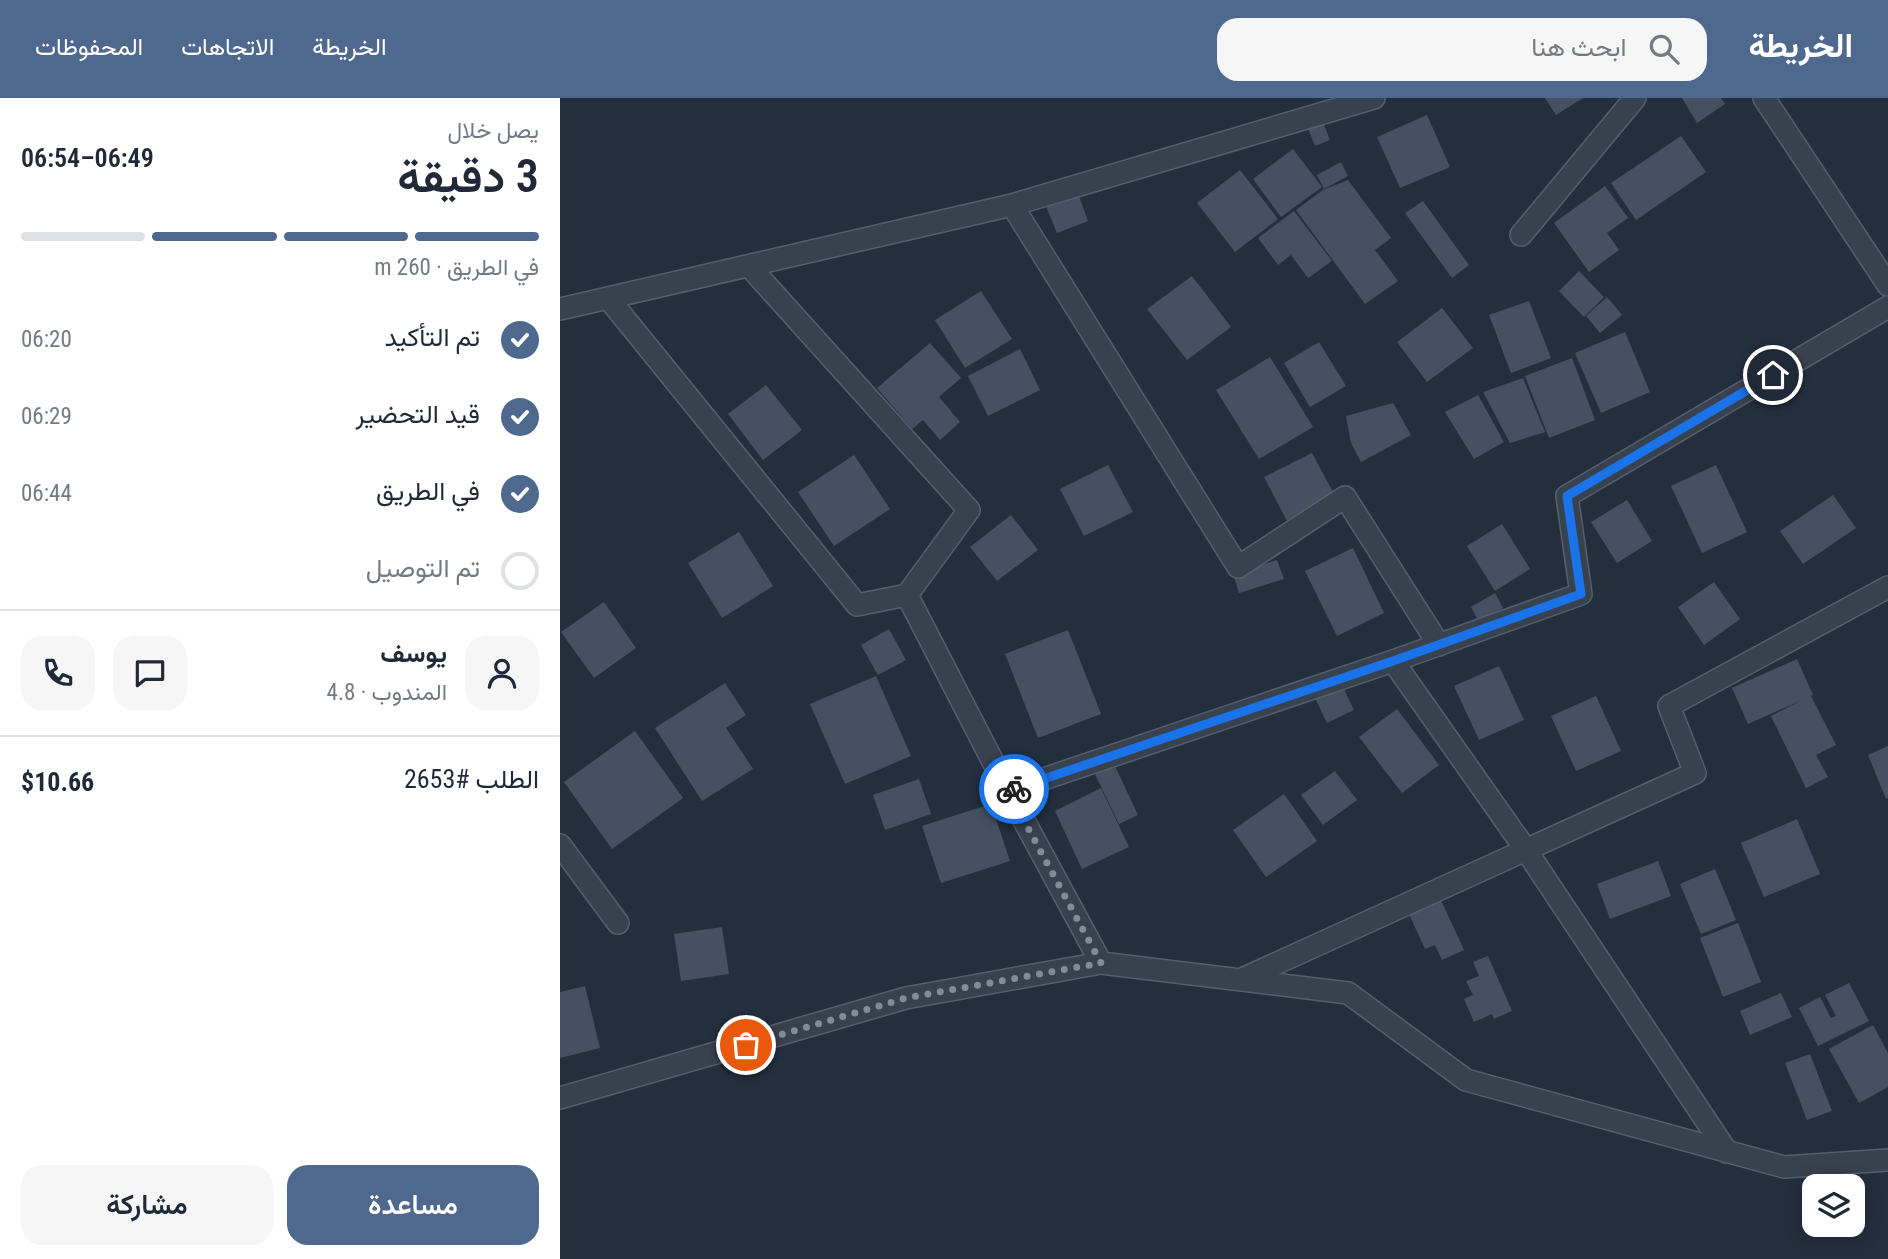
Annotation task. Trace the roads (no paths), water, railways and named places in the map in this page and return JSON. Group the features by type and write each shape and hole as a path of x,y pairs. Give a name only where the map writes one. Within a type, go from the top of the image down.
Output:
{"street":[{"path":"560,309 1012,205 1374,98"},
{"path":"1521,235 1635,98"},
{"path":"1764,98 1888,285"},
{"path":"1012,205 1238,567 1345,497 1439,645"},
{"path":"608,298 857,605 908,595 969,510 749,266"},
{"path":"1008,791 1393,661 1581,594 1567,496 1888,307"},
{"path":"1240,980 1695,773 1669,706 1888,587"},
{"path":"908,595 1008,791 1101,963"},
{"path":"1393,661 1526,850 1727,1152"},
{"path":"560,845 618,923"},
{"path":"560,1098 906,998 1101,963 1348,993 1466,1080 1784,1167 1888,1160"}]}
